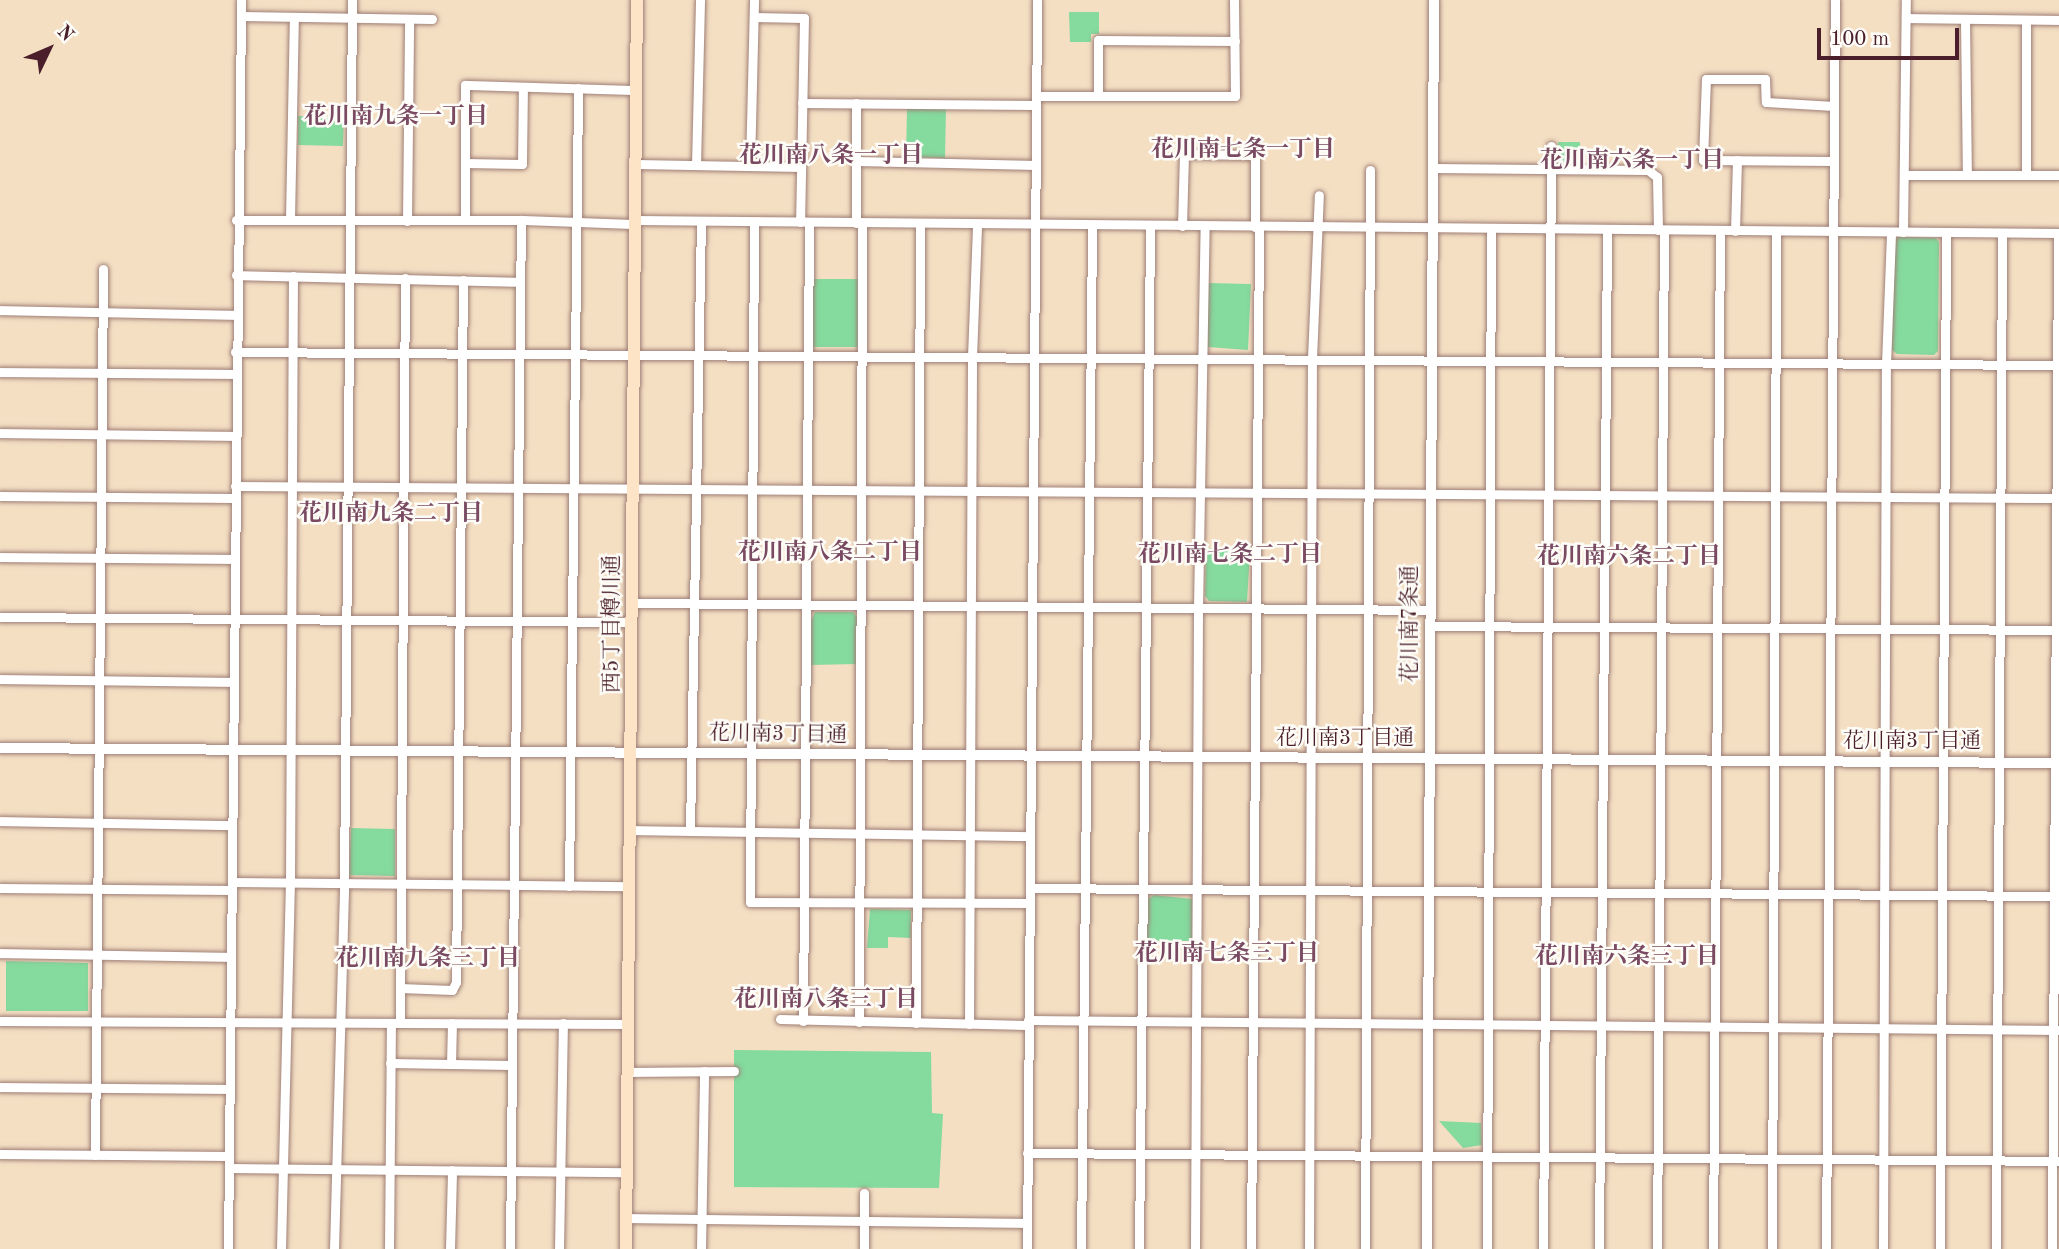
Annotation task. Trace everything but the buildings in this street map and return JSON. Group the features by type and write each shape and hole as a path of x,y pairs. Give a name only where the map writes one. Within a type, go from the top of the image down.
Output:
{"main road":[{"name":"西5丁目樽川通","path":"626,1249 637,0"}],"street":[{"path":"228,1249 236,220 241,0"},
{"path":"334,1249 344,883 352,0"},
{"path":"696,165 700,0"},
{"path":"750,166 754,0"},
{"path":"1027,1249 1037,0"},
{"path":"802,103 1036,100 1098,96 1235,96 1234,0"},
{"name":"花川南7条通","path":"1427,1249 1434,0"},
{"path":"1826,1249 1835,0"},
{"path":"1903,232 1906,0"},
{"path":"241,16 432,19"},
{"path":"754,17 804,19 801,167 807,489 805,754 808,833 803,1021"},
{"path":"290,220 294,18"},
{"path":"1906,18 2059,20"},
{"path":"407,221 409,19"},
{"path":"1965,19 1968,175"},
{"path":"2026,20 2026,175"},
{"path":"1098,96 1098,40 1235,41"},
{"path":"1834,106 1766,102 1765,79 1706,79 1703,160 1834,161"},
{"path":"465,220 464,85 636,90"},
{"path":"465,163 522,164 523,87"},
{"path":"569,886 578,88"},
{"path":"856,103 863,356 860,489 862,833 859,1022"},
{"path":"1544,1249 1545,627 1551,146"},
{"path":"1182,226 1184,154 1255,155 1258,359 1251,1249"},
{"path":"1735,231 1737,160"},
{"path":"856,161 1036,165"},
{"path":"636,163 801,167"},
{"path":"1433,168 1648,170 1657,177 1661,230 1657,1249"},
{"path":"1365,1249 1368,891 1365,610 1370,170"},
{"path":"1904,175 2059,175"},
{"path":"1309,1249 1308,1156 1312,1023 1309,758 1312,359 1319,195"},
{"path":"236,220 701,221 2059,233 2056,1030 2052,1249"},
{"path":"510,1249 517,354 521,220"},
{"path":"690,831 695,753 693,603 696,355 701,221"},
{"path":"754,222 749,604 750,902 1030,903"},
{"path":"916,1023 920,224"},
{"path":"969,1024 972,903 972,357 977,225"},
{"path":"1081,1249 1090,608 1092,226"},
{"path":"1139,1249 1140,889 1150,226"},
{"path":"1195,1249 1198,608 1205,226"},
{"path":"1487,1249 1491,228"},
{"path":"1599,1249 1603,893 1601,628 1607,229"},
{"path":"1713,1249 1716,494 1720,230"},
{"path":"1772,1249 1770,894 1776,231"},
{"path":"1883,1249 1886,364 1891,232"},
{"path":"1940,1249 1942,364 1946,232"},
{"path":"1996,1249 1995,762 2000,630 2002,233"},
{"path":"95,1155 103,269"},
{"path":"236,275 520,282"},
{"path":"281,1249 290,883 288,751 293,276"},
{"path":"389,1249 390,1063 400,988 405,278"},
{"path":"400,988 452,990 456,982 460,354 463,280"},
{"path":"0,310 236,315"},
{"path":"236,352 2058,365"},
{"path":"0,372 235,374"},
{"path":"0,433 235,436"},
{"path":"235,486 290,484 1431,494 1831,494 2058,498"},
{"path":"0,496 235,498"},
{"path":"0,557 235,559"},
{"path":"632,603 1430,610"},
{"path":"0,617 234,620 458,618 632,622"},
{"path":"1430,626 2057,630"},
{"path":"0,679 233,682"},
{"name":"花川南3丁目通","path":"0,748 233,752 631,752 2055,763"},
{"path":"0,821 232,825"},
{"path":"630,830 1030,836"},
{"path":"0,888 99,889 290,883 629,886"},
{"path":"1030,888 2056,896"},
{"path":"0,953 231,957"},
{"path":"780,1019 969,1024 1141,1021 2056,1030"},
{"path":"0,1021 628,1024"},
{"path":"451,1064 452,1023"},
{"path":"559,1249 563,1023"},
{"path":"390,1063 512,1065"},
{"path":"701,1249 704,1071"},
{"path":"627,1072 734,1071"},
{"path":"0,1087 230,1089"},
{"path":"1027,1153 2055,1161"},
{"path":"0,1154 229,1156"},
{"path":"229,1168 626,1172"},
{"path":"450,1249 452,1170"},
{"path":"864,1194 864,1249"},
{"path":"626,1218 1027,1223"}],"green space":[{"path":"1069,12 1099,12 1099,34 1091,34 1091,42 1070,42"},
{"path":"907,108 946,109 945,158 906,157"},
{"path":"298,116 344,117 343,146 298,145"},
{"path":"1558,142 1580,142 1580,165 1557,162"},
{"path":"1899,237 1936,238 1939,242 1938,351 1934,355 1897,354 1892,350 1895,241"},
{"path":"810,279 859,279 859,347 810,347"},
{"path":"1208,283 1251,284 1248,350 1208,347"},
{"path":"1206,548 1250,550 1247,602 1209,601 1205,596"},
{"path":"815,612 853,612 857,617 856,664 811,665 806,633"},
{"path":"351,828 395,829 395,876 349,875"},
{"path":"1154,895 1193,899 1192,941 1147,941 1148,899"},
{"path":"870,909 911,910 911,938 888,937 888,948 867,948"},
{"path":"6,961 88,963 88,1011 6,1011"},
{"path":"734,1050 931,1052 932,1113 943,1114 939,1188 734,1187"},
{"path":"1439,1121 1481,1123 1482,1145 1463,1148"}],"district":[{"name":"花川南九条一丁目","path":"396,117"},
{"name":"花川南七条一丁目","path":"1243,150"},
{"name":"花川南八条一丁目","path":"831,156"},
{"name":"花川南六条一丁目","path":"1632,161"},
{"name":"花川南九条二丁目","path":"391,514"},
{"name":"花川南八条二丁目","path":"830,553"},
{"name":"花川南七条二丁目","path":"1230,555"},
{"name":"花川南六条二丁目","path":"1629,557"},
{"name":"花川南七条三丁目","path":"1227,954"},
{"name":"花川南六条三丁目","path":"1627,957"},
{"name":"花川南九条三丁目","path":"428,959"},
{"name":"花川南八条三丁目","path":"826,1000"}]}
